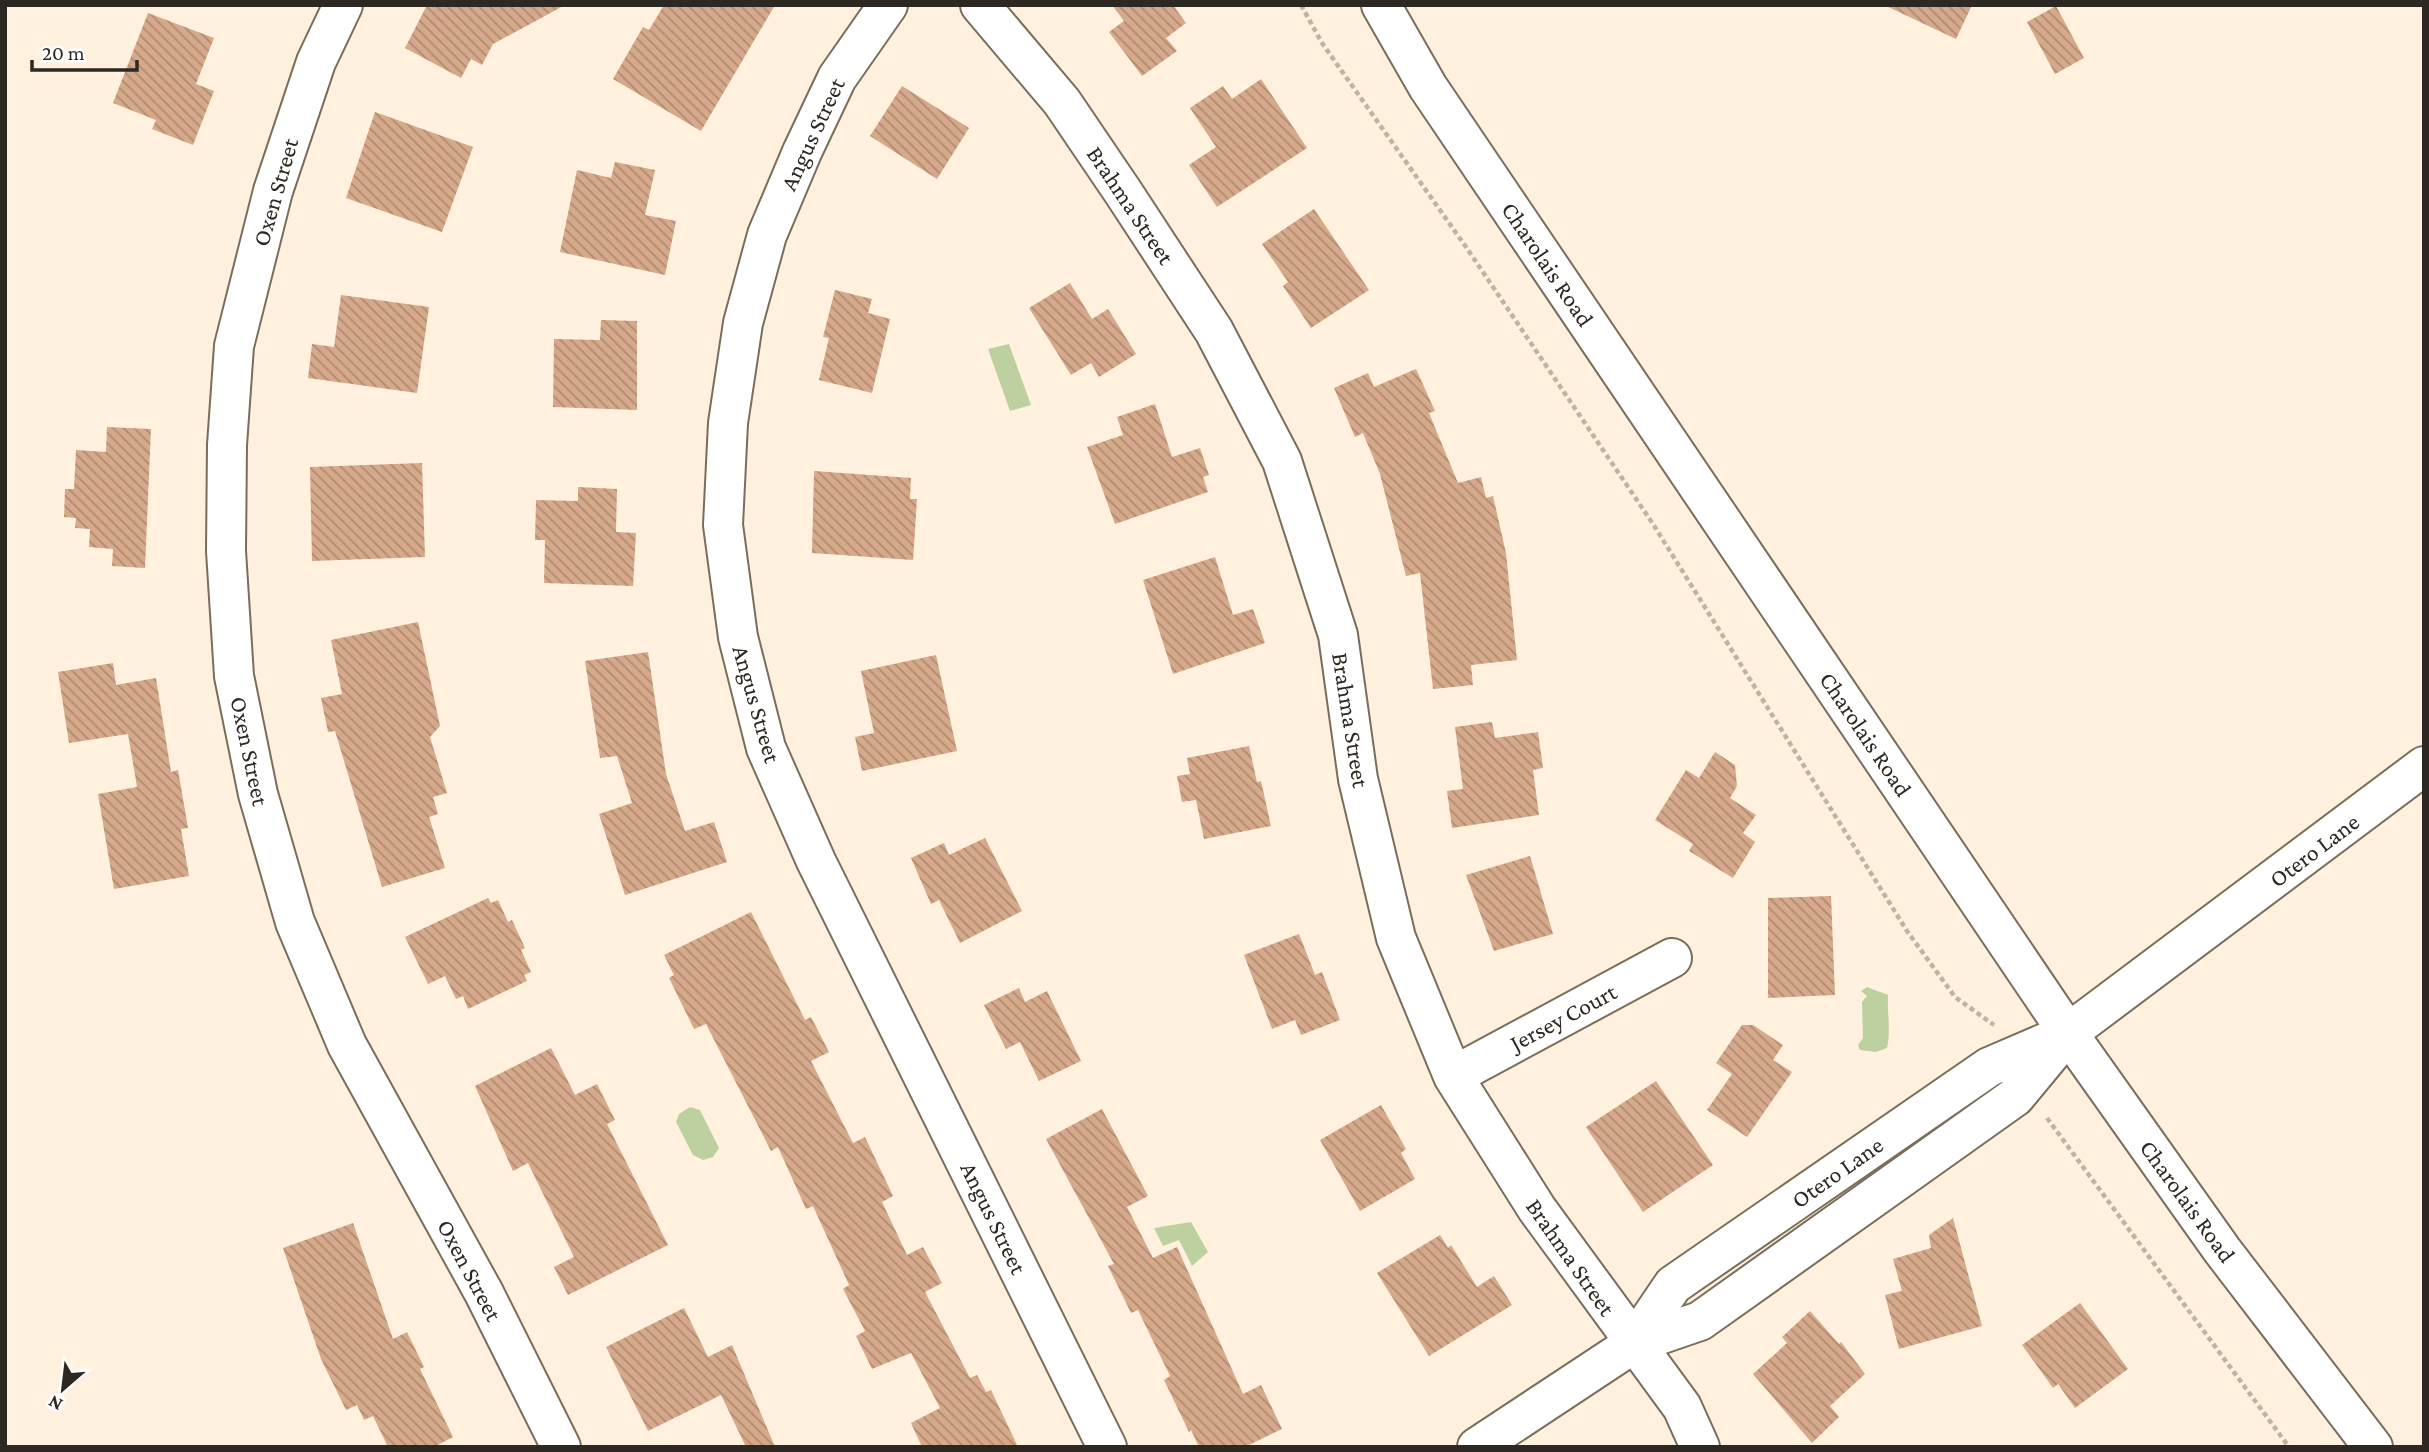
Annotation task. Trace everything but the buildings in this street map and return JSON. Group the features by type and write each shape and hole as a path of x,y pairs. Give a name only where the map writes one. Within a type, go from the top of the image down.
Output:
{"street":[{"name":"Oxen Street","path":"343,5 316,62 273,191 234,346 228,445 226,551 234,676 258,794 295,922 348,1045 484,1293 561,1447"},
{"name":"Angus Street","path":"888,5 837,78 802,152 767,235 743,323 728,423 723,524 738,637 766,748 817,860 1107,1447"},
{"name":"Brahma Street","path":"979,5 1062,102 1123,192 1214,331 1282,461 1338,635 1359,779 1396,938 1453,1076 1537,1209 1633,1344 1682,1407 1700,1447"},
{"name":"Charolais Road","path":"1381,5 1428,87 2068,1033 2222,1250 2373,1447"},
{"name":"Otero Lane","path":"1477,1447 1633,1344 1700,1321 2015,1097 2020,1070 2424,766"},
{"name":"Jersey Court","path":"1453,1076 1672,958"}],"path":[{"path":"1301,5 1322,43 1466,247 1653,524 1907,931 1955,997 1992,1021 2047,1119 2289,1447"}],"shaded area":[{"path":"1009,344 1031,405 1010,411 988,349"},
{"path":"1867,987 1888,995 1887,1048 1876,1052 1860,1050 1858,1045 1863,1038 1862,1002 1867,996 1861,991"},
{"path":"690,1107 700,1110 719,1148 713,1157 703,1160 693,1155 676,1122 679,1114"},
{"path":"1191,1222 1208,1252 1192,1266 1179,1240 1163,1246 1154,1228"}]}
